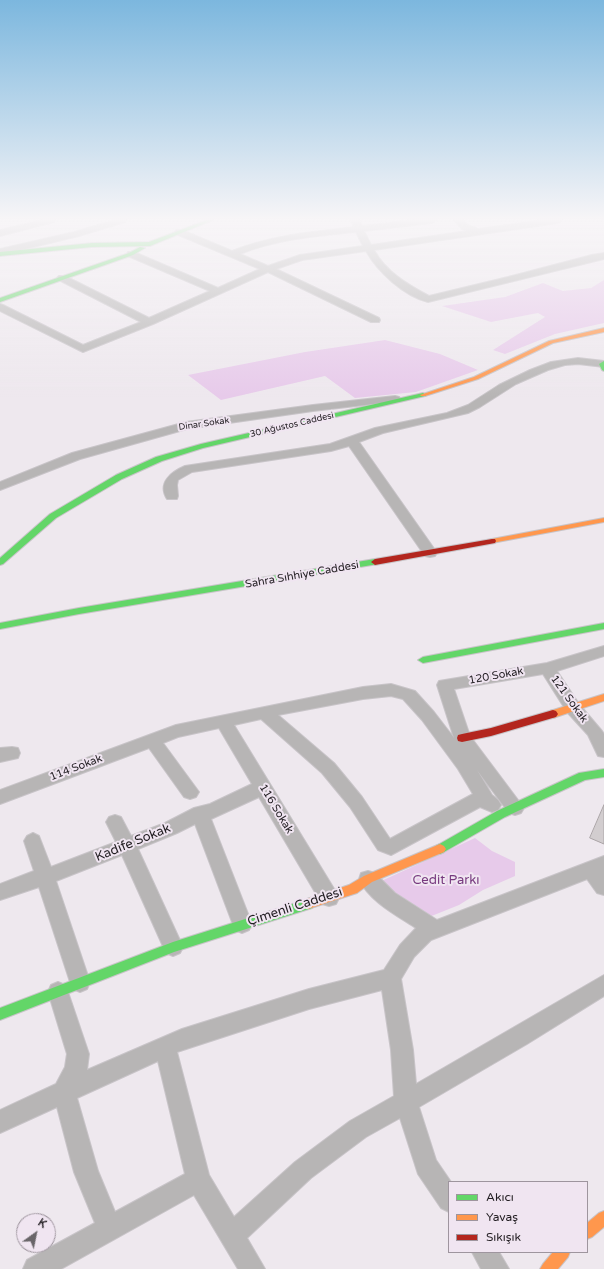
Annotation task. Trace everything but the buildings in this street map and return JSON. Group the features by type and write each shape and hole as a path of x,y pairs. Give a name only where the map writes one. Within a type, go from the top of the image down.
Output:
{"street":[{"path":"0,300 59,279"},
{"path":"64,279 149,322"},
{"path":"190,279 217,291"},
{"path":"0,307 83,349 149,322 244,279"},
{"path":"289,279 375,320"},
{"path":"395,279 428,299 453,291 511,279"},
{"name":"30 Ağustos Caddesi","path":"0,562 53,516 119,477 159,459 201,446 416,397 476,378 551,342 604,330"},
{"path":"172,496 169,486 170,482 177,474 189,469 331,447 383,429 439,418 465,411 478,405 495,392 513,382 545,368 573,360 589,361 603,366"},
{"name":"Dinar Sokak","path":"0,486 76,456 186,426 313,408 416,397"},
{"path":"352,441 430,553"},
{"name":"Sahra Sıhhiye Caddesi","path":"0,626 59,614 430,553 604,520"},
{"path":"423,660 604,626"},
{"name":"120 Sokak","path":"462,738 445,685 547,668 604,652"},
{"name":"121 Sokak","path":"547,668 574,708 594,731 604,751"},
{"name":"114 Sokak","path":"0,797 176,732 363,693 391,690 409,695 428,716 464,764 486,800 508,811"},
{"path":"508,811 462,738 491,732 604,698"},
{"path":"265,713 328,768 356,802 384,845 391,847 478,800 486,800"},
{"name":"116 Sokak","path":"223,721 330,898"},
{"path":"152,740 190,792"},
{"name":"Çimenli Caddesi","path":"0,1014 173,947 242,924 330,898 368,879 439,850 508,811 583,776 604,773"},
{"name":"Kadife Sokak","path":"0,892 31,880 46,877 171,828 200,813 213,812 263,787"},
{"path":"200,813 242,924"},
{"path":"115,822 173,947"},
{"path":"33,841 80,982"},
{"path":"448,1199 426,1166 406,1102 402,1050 390,978 406,952 424,934 597,867 604,887"},
{"path":"368,879 388,899 435,930"},
{"path":"0,1122 182,1039 309,999 390,978"},
{"path":"232,1235 303,1170 358,1129 519,1037 604,985"},
{"path":"58,992 78,1054 76,1070 64,1092 86,1172 110,1229"},
{"path":"165,1047 198,1180 252,1269"},
{"path":"36,1269 198,1180"},
{"path":"588,1231 604,1218"},
{"path":"485,1253 496,1269"},
{"path":"548,1269 562,1253"}],"green space":[{"path":"604,280 604,323 555,334 505,354 493,350 545,317 538,313 491,322 442,306 505,297 543,283 563,291 591,288"},
{"path":"385,340 440,354 478,370 416,392 355,398 325,376 221,400 188,375 305,352"},
{"name":"Cedit Parkı","path":"475,838 492,851 515,862 515,876 483,890 459,905 424,919 377,883"}],"traffic: fast":[{"path":"0,300 59,279"},
{"path":"604,363 602,364 604,369"},
{"path":"0,562 53,516 119,477 159,459 201,446 423,395"},
{"path":"0,626 79,611 375,562"},
{"path":"423,660 604,626"},
{"path":"440,849 501,814 583,776 604,773"},
{"path":"0,1014 173,947 308,904"}],"traffic: slow":[{"path":"423,395 476,378 551,342 604,330"},
{"path":"492,541 604,520"},
{"path":"553,714 604,697"},
{"path":"308,904 353,889 368,879 440,849"},
{"path":"588,1231 604,1218"},
{"path":"548,1269 562,1253"}],"traffic: jam":[{"path":"375,562 492,541"},
{"path":"462,738 491,732 553,714"}]}
